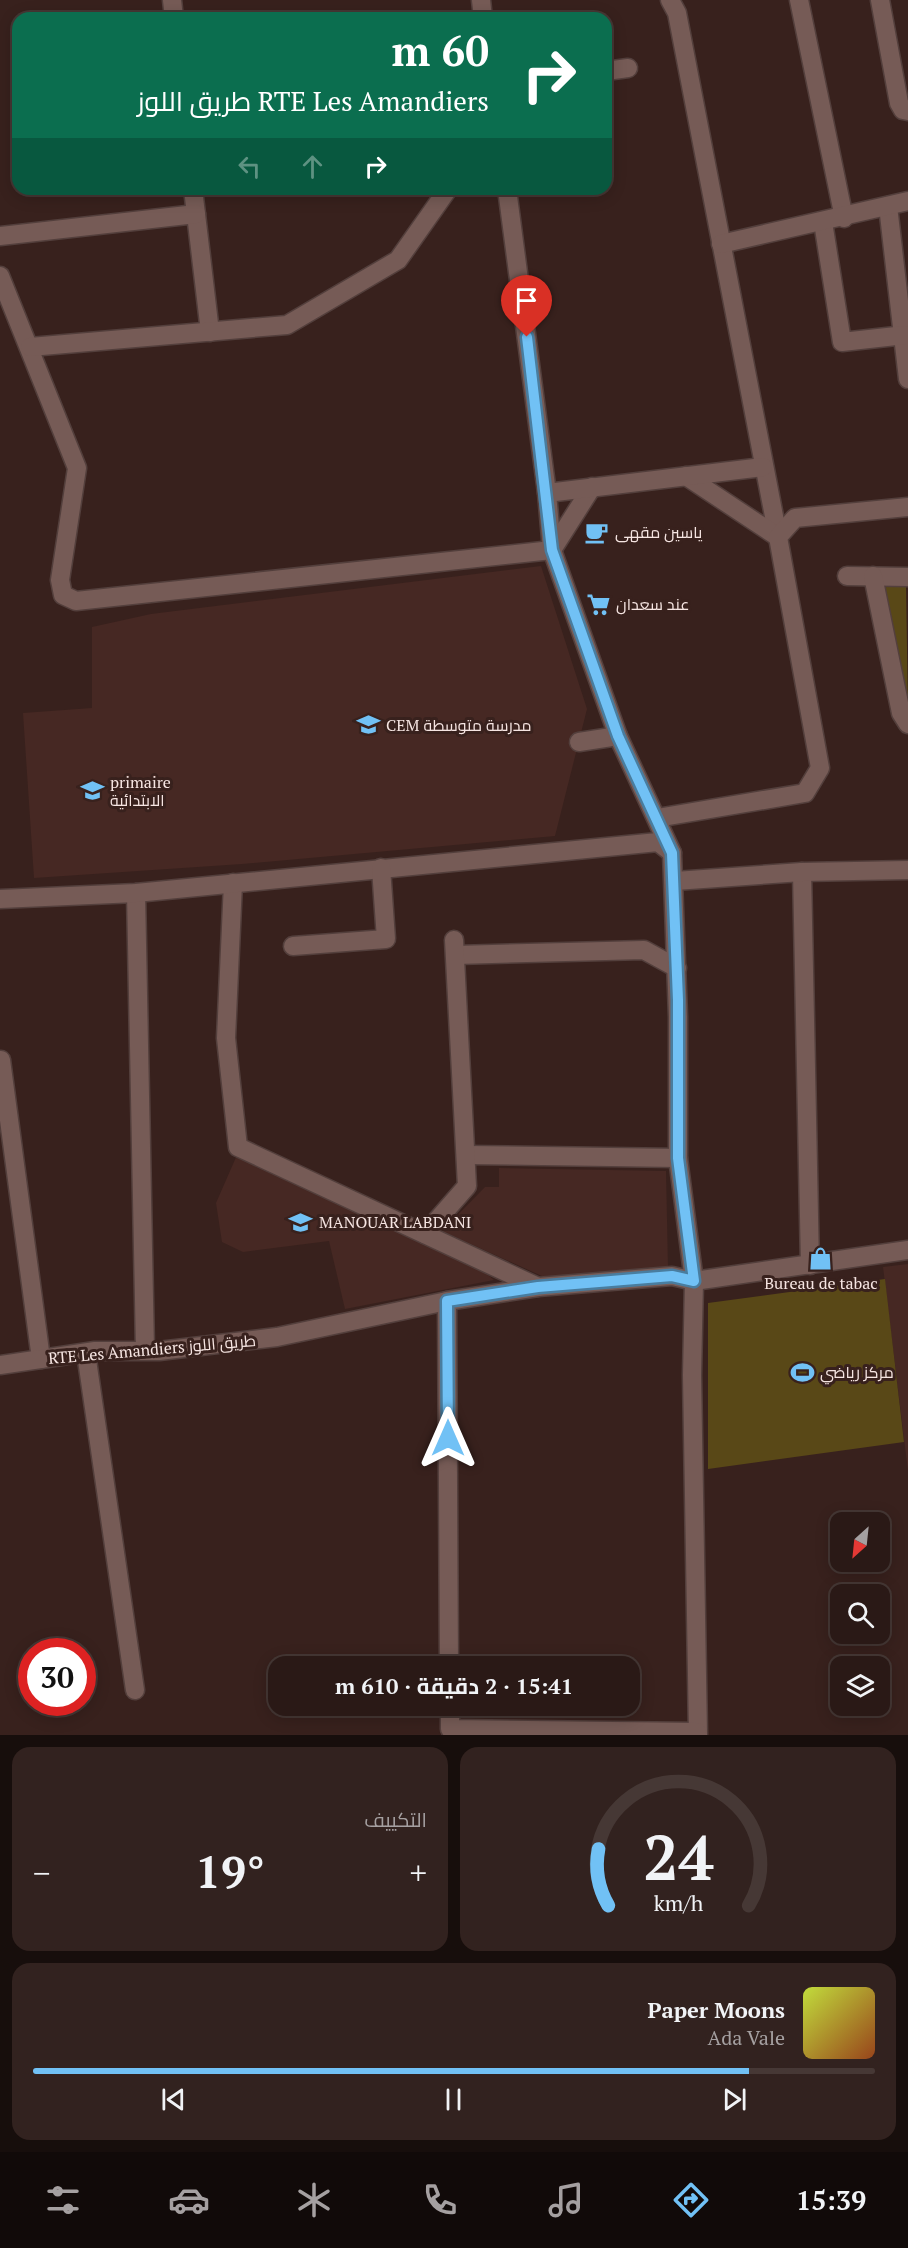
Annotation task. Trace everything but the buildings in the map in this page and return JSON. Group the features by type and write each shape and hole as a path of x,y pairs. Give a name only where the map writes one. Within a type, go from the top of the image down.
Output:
{"street":[{"path":"657,818 805,793 820,768 677,13 670,0"},
{"path":"799,0 844,218"},
{"path":"880,0 899,103 903,110 908,111"},
{"path":"612,70 628,68"},
{"path":"194,195 210,332"},
{"path":"30,347 287,325 398,260 444,195"},
{"path":"450,1716 450,1729 698,1733 692,1387 694,1281 678,1158 677,968 672,853 618,736 552,550 547,493 508,195"},
{"path":"721,244 844,218 908,201"},
{"path":"888,206 905,335 908,379"},
{"path":"0,236 196,214"},
{"path":"823,222 842,342 905,335"},
{"path":"0,276 77,468 60,580 63,595 76,601 552,550"},
{"path":"547,493 763,467"},
{"path":"686,476 778,537"},
{"path":"552,550 592,487"},
{"path":"778,537 795,519 908,507"},
{"path":"847,576 908,577"},
{"path":"873,576 901,713 908,724"},
{"path":"579,742 618,736"},
{"path":"0,899 136,893 658,842 672,853"},
{"path":"293,946 386,939 381,868"},
{"path":"675,881 802,872 908,870"},
{"path":"802,872 810,1265"},
{"path":"233,883 226,1038 238,1147 538,1287"},
{"path":"136,893 145,1350"},
{"path":"425,1234 467,1186 455,947 644,950 677,968"},
{"path":"1,1060 41,1359"},
{"path":"466,1155 678,1158"},
{"name":"RTE Les Amandiers طريق اللوز","path":"0,1365 86,1353 159,1351 277,1337 447,1301 538,1287 672,1276 694,1281 908,1250"},
{"path":"447,1301 449,1656"},
{"path":"86,1353 135,1690"}],"shaded area":[{"name":"CEM مدرسة متوسطة","path":"541,566 587,709 555,836 242,864 34,878 23,713 92,708 92,627 151,614"},
{"path":"872,584 906,584 908,713"},
{"name":"MANOUAR LABDANI","path":"237,1155 476,1265 494,1280 345,1309 329,1241 243,1252 222,1242 216,1203"},
{"path":"499,1168 666,1171 668,1268 544,1277 442,1231 485,1187 499,1187"},
{"path":"908,1264 908,1471 883,1267"},
{"name":"مركز رياضي","path":"885,1279 904,1442 708,1469 708,1303"}],"place":[{"name":"ياسين مقهى","path":"597,532"},
{"name":"عند سعدان","path":"598,604"},
{"name":"CEM مدرسة متوسطة","path":"368,725"},
{"name":"primaire الابتدائية","path":"92,791"},
{"name":"MANOUAR LABDANI","path":"301,1222"},
{"name":"Bureau de tabac","path":"821,1258"},
{"name":"مركز رياضي","path":"802,1372"}],"route":[{"path":"448,1438 447,1301 538,1287 672,1276 694,1281 678,1158 678,1000 675,881 672,853 618,736 552,550 527,337"}]}
